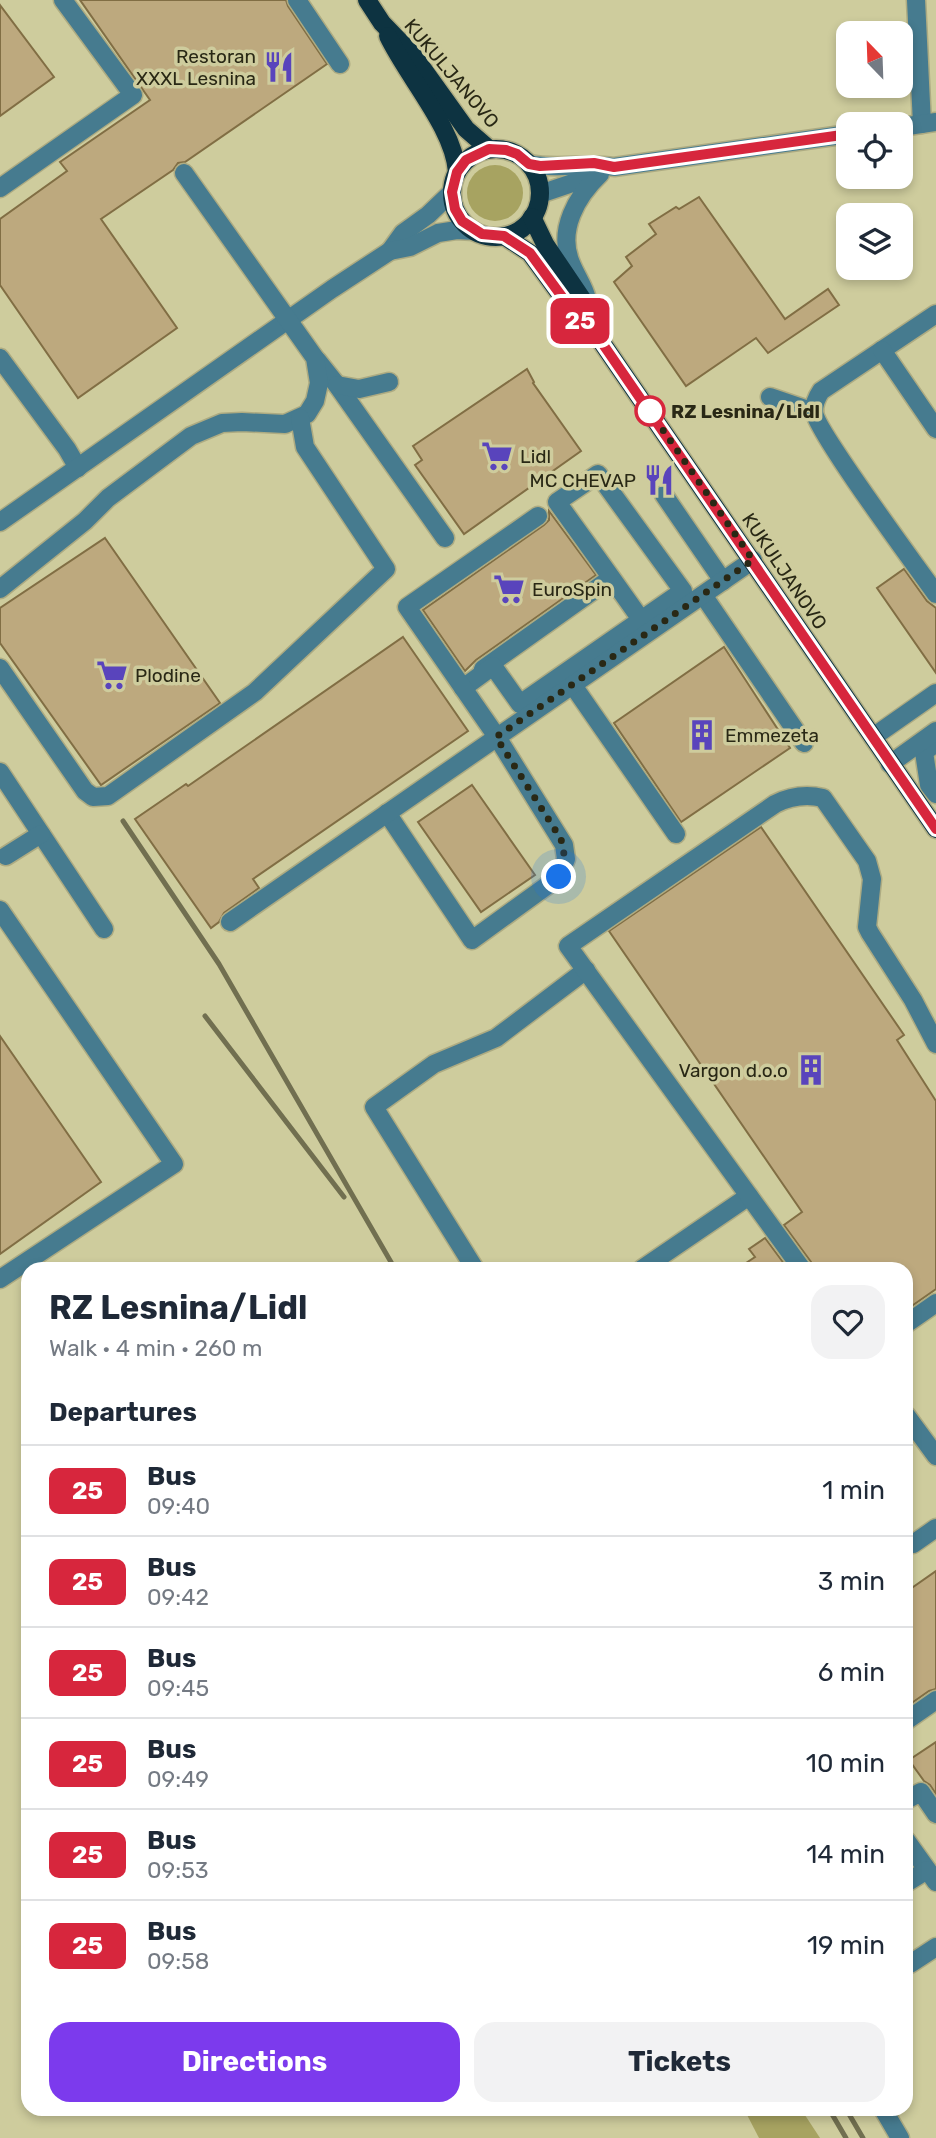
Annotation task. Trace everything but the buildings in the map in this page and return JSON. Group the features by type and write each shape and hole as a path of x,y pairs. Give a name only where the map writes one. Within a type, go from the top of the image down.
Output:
{"main road":[{"name":"KUKULJANOVO","path":"367,0 382,23 399,60 451,141 457,172 452,192"},
{"name":"KUKULJANOVO","path":"382,23 413,55 466,129 489,149"},
{"name":"KUKULJANOVO","path":"457,172 466,160 489,149 517,154 529,164"},
{"path":"504,236 522,228 532,217 540,194 537,178 529,164"},
{"path":"452,192 455,209 462,221 474,231"},
{"name":"KUKULJANOVO","path":"532,217 545,244 591,312 598,337"},
{"name":"KUKULJANOVO","path":"474,231 490,236 504,236 530,253 579,320 598,337 936,830"}],"street":[{"path":"0,188 133,94 64,0"},
{"path":"297,0 340,64"},
{"path":"916,0 929,123"},
{"path":"540,194 607,170 836,136"},
{"path":"529,164 561,166 594,163 607,170"},
{"path":"591,312 584,289 570,261 566,243 567,232 578,200 607,170"},
{"path":"184,173 445,538"},
{"path":"0,522 390,251 403,233 428,215 452,192"},
{"path":"390,251 410,247 439,233 474,231"},
{"path":"936,314 821,391 814,412 832,445 936,594"},
{"path":"882,350 936,429"},
{"path":"0,589 85,521 108,498 191,436 222,423 285,424 300,418 312,408 318,392 319,374 315,358"},
{"path":"1,361 78,468"},
{"path":"337,385 359,389 388,382"},
{"path":"770,397 814,412"},
{"path":"0,668 85,791 98,797 108,796 255,692 386,569 305,447 300,418"},
{"path":"230,922 572,684 645,625 682,592 598,474 557,502 645,625"},
{"path":"664,495 723,582"},
{"path":"387,813 472,940 554,882 563,870 565,859 561,839 496,737 407,607 538,516"},
{"path":"462,687 493,666 520,704 645,625 703,595 753,560"},
{"path":"462,687 611,578"},
{"path":"703,595 804,743"},
{"path":"572,684 676,834"},
{"path":"876,742 936,693"},
{"path":"876,742 936,707"},
{"path":"890,764 936,731"},
{"path":"936,743 924,752 929,785 936,794"},
{"path":"0,772 104,929"},
{"path":"797,1262 568,946 775,804 788,797 810,795 823,798 867,862 872,879 867,927 914,1000 936,1044"},
{"path":"6,856 41,834"},
{"path":"0,910 174,1164 26,1262"},
{"path":"471,1262 374,1107 435,1064 496,1038 586,970"},
{"path":"652,1262 749,1196"},
{"path":"0,1279 21,1265"},
{"path":"913,1319 936,1303"},
{"path":"913,1425 936,1456"},
{"path":"913,1544 936,1528"},
{"path":"913,1716 936,1700"},
{"path":"913,1796 921,1792 936,1814"},
{"path":"913,1850 932,1876 913,1880"},
{"path":"913,1962 936,1947"},
{"path":"887,2116 900,2138"}],"shaded area":[{"path":"495,165 506,167 515,173 521,182 521,204 515,213 506,219 495,221 484,219 475,213 469,204 467,193 469,182 475,173 484,167"},
{"path":"748,2116 806,2116 820,2138 759,2138"}],"railway":[{"path":"123,821 219,964 391,1262"},
{"path":"205,1016 344,1197"},
{"path":"833,2116 846,2138"},
{"path":"850,2116 863,2138"}],"bus line":[{"name":"25","path":"836,136 614,167 594,163 540,166 529,164 517,154 506,150 489,149 466,160 457,172 453,181 453,200 462,221 474,231 490,236 504,236 530,253 579,320 598,337 936,829"}],"place":[{"name":"Restoran XXXL Lesnina","path":"279,67"},
{"name":"RZ Lesnina/Lidl","path":"650,411"},
{"name":"Lidl","path":"497,456"},
{"name":"MC CHEVAP","path":"659,480"},
{"name":"EuroSpin","path":"509,589"},
{"name":"Plodine","path":"112,675"},
{"name":"Emmezeta","path":"702,735"},
{"name":"Vargon d.o.o","path":"811,1070"}],"route":[{"path":"559,877 565,859 564,845 496,737 753,560 645,404 650,411"}]}
